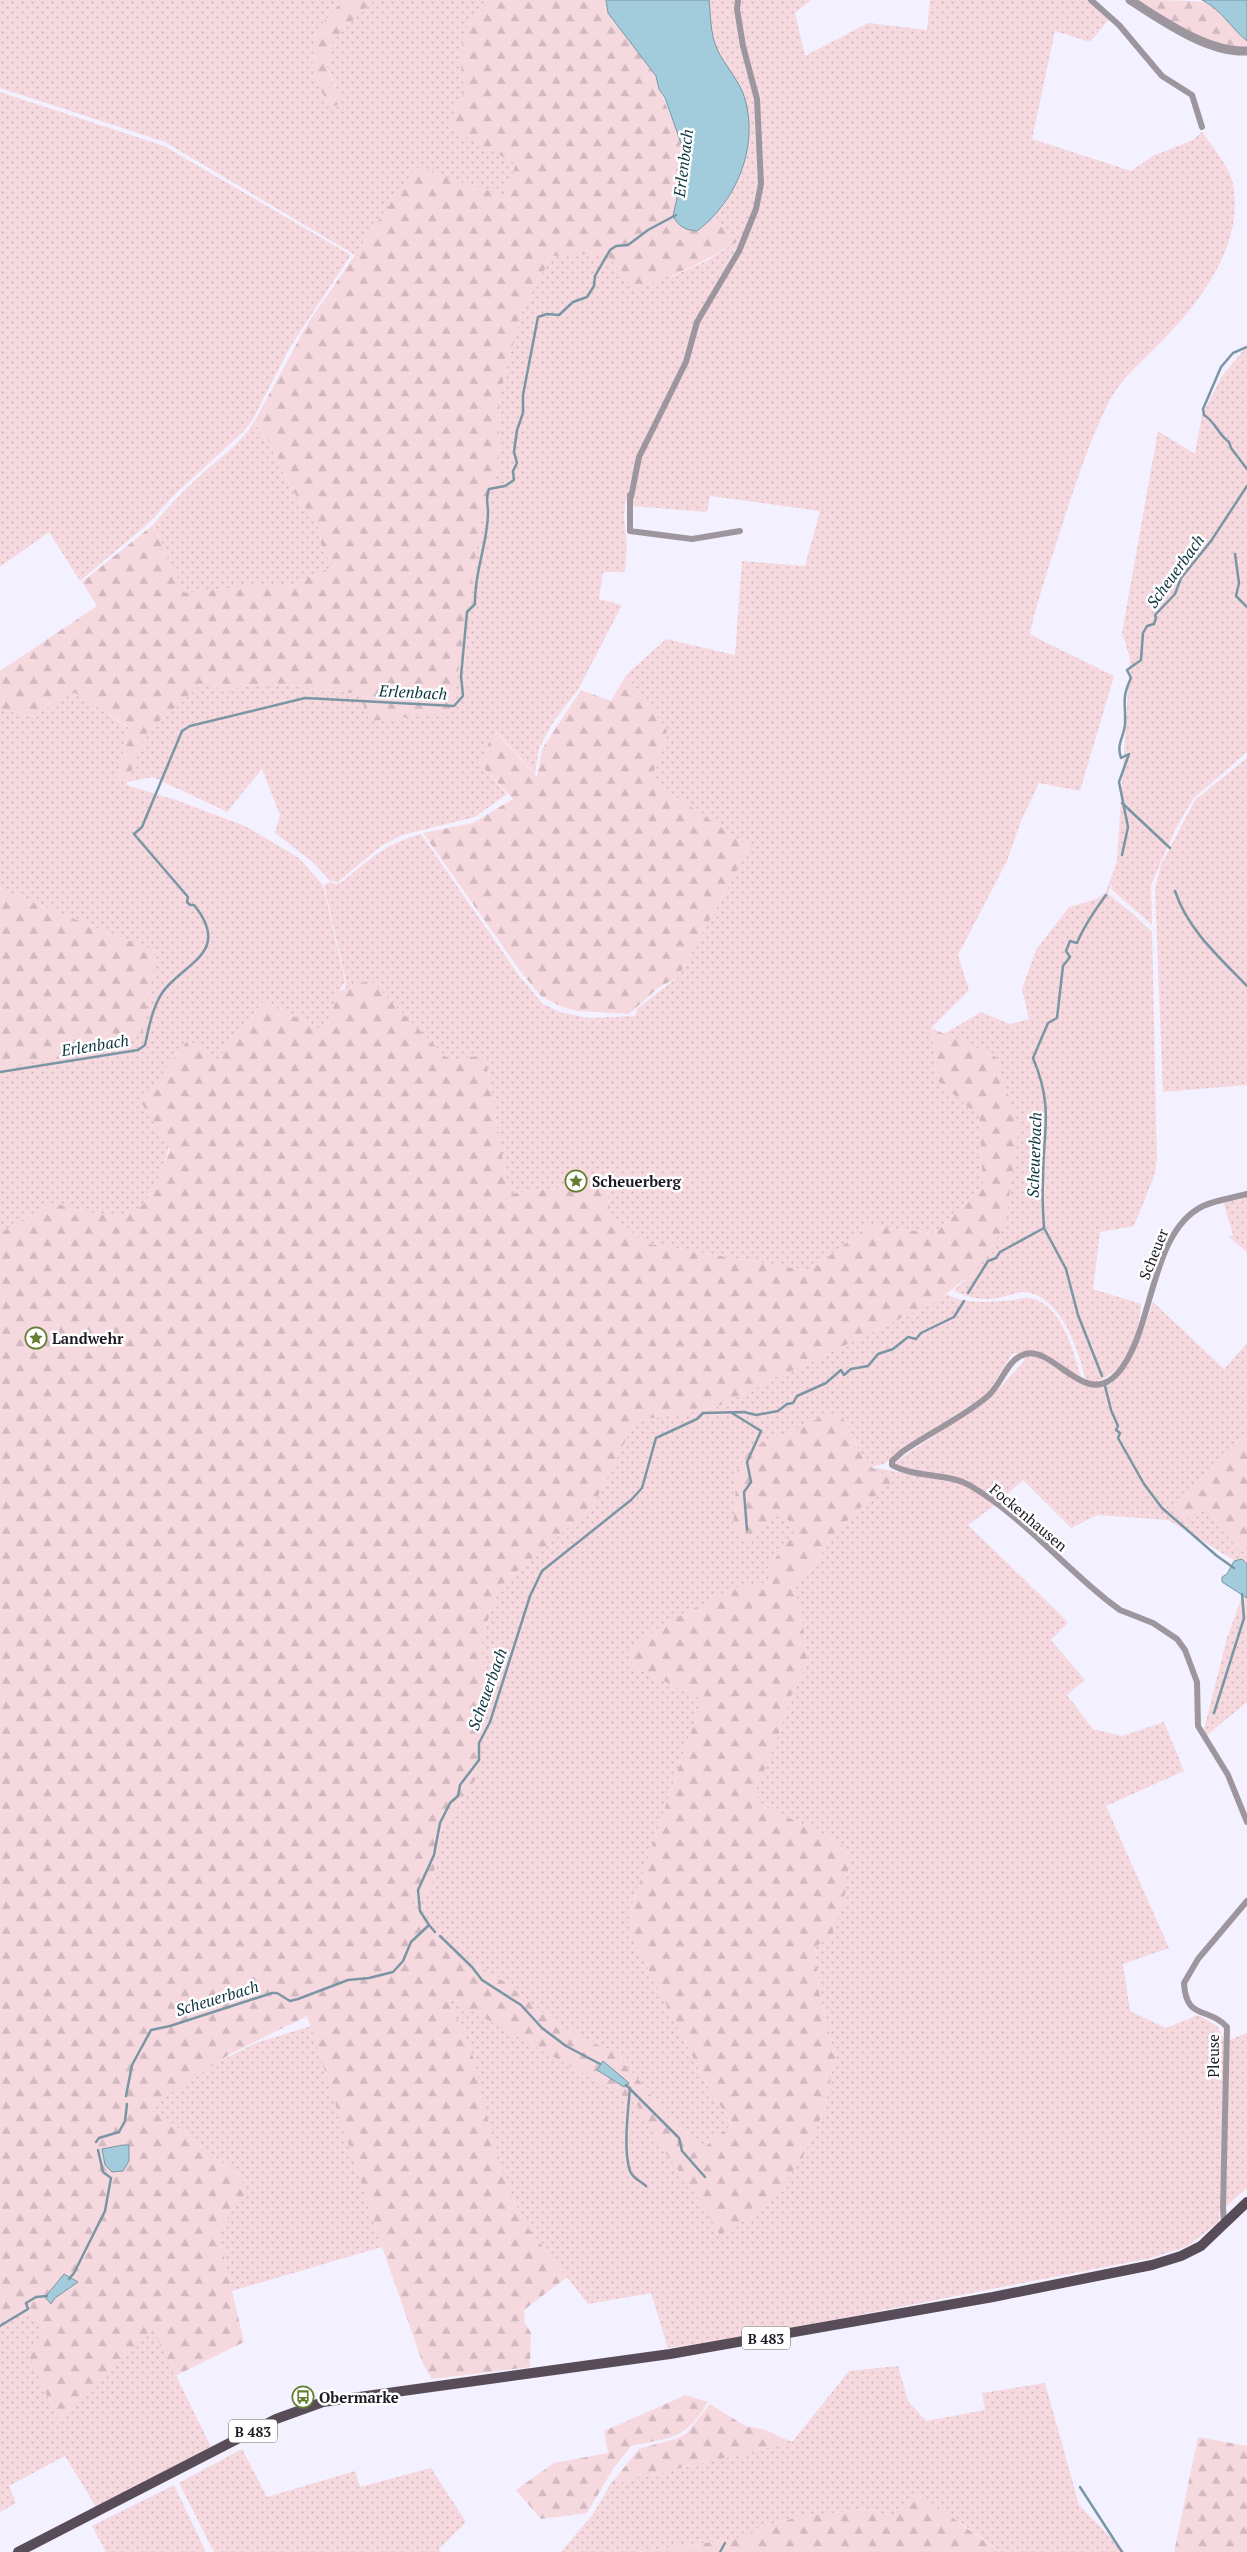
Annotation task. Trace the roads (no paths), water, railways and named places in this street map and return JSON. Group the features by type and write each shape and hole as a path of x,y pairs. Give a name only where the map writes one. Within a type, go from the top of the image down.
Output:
{"main road":[{"name":"B 483","path":"18,2552 276,2419 323,2402 670,2354 993,2297 1176,2258 1200,2246 1247,2202"}],"street":[{"path":"738,0 737,9 743,46 757,99 761,184 756,209 735,256 697,322 686,362 639,457 631,497 630,495 630,531 692,539 740,531"},
{"path":"1091,0 1119,25 1162,76 1192,95 1202,127"},
{"path":"1130,0 1182,32 1224,48 1247,51"},
{"name":"Scheuer","path":"1088,1383 1093,1385 1104,1383 1117,1374 1128,1358 1176,1229 1203,1206 1247,1194"},
{"name":"Fockenhausen","path":"1088,1383 1035,1354 1024,1355 1010,1364 989,1396 902,1452 892,1461 892,1465 912,1473 971,1486 1006,1512 1120,1610 1153,1623 1177,1639 1192,1665 1198,1682 1198,1726 1228,1776 1247,1822"},
{"name":"Pleuse","path":"1224,2225 1227,2028 1216,2019 1190,2006 1184,1982 1198,1959 1247,1901"}],"water":[{"path":"606,0 709,0 712,31 717,49 743,92 749,117 749,136 741,172 733,189 711,219 697,231 683,227 673,216 687,153 682,146 665,98 659,89 656,76 608,13"},
{"path":"1202,0 1247,0 1247,41 1215,8"},
{"path":"1242,1559 1247,1564 1247,1598 1222,1582 1222,1577 1227,1574 1234,1561"},
{"path":"603,2061 629,2083 627,2086 624,2087 597,2070"},
{"path":"129,2145 129,2161 123,2171 112,2172 105,2165 102,2149"},
{"path":"64,2274 78,2282 55,2298 51,2304 45,2297"}],"waterway":[{"name":"Erlenbach","path":"0,1072 138,1050 145,1045 153,1012 162,993 200,956 206,946 208,935 205,921 194,905 190,905 187,902 188,897 134,834 142,827 182,731 190,726 305,698 454,706 463,696 461,676 467,612 475,604 475,592 486,535 487,495 489,489 505,486 514,480 513,471 517,463 514,452 517,430 523,413 523,395 538,317 547,314 559,315 573,302 587,297 594,286 595,276 610,250 616,246 628,245 648,230 676,215"},
{"name":"Scheuerbach","path":"1247,347 1233,353 1221,367 1203,409 1204,415 1229,442 1231,448 1247,469"},
{"name":"Scheuerbach","path":"1122,855 1128,827 1119,782 1129,754 1121,758 1119,748 1125,724 1125,696 1131,678 1127,670 1141,660 1143,633 1147,626 1154,624 1155,615 1175,594 1181,578 1211,541 1247,486"},
{"path":"1235,554 1239,583 1236,596 1247,607"},
{"path":"1122,803 1170,848"},
{"path":"1175,891 1196,931 1247,986"},
{"name":"Scheuerbach","path":"968,1293 988,1261 996,1258 1000,1252 1044,1228 1043,1163 1046,1119 1043,1091 1033,1058 1048,1023 1057,1018 1063,966 1070,957 1066,951 1070,941 1077,943 1090,918 1106,895"},
{"path":"1044,1228 1066,1269 1078,1315 1102,1376"},
{"name":"Scheuerbach","path":"126,2096 132,2065 151,2030 170,2026 272,1993 277,1993 290,2001 298,1999 348,1980 369,1978 393,1972 403,1961 411,1942 429,1925 420,1911 418,1890 434,1855 440,1823 450,1803 458,1796 460,1785 479,1760 479,1743 490,1722 530,1596 542,1571 631,1500 642,1488 656,1438 697,1419 703,1413 744,1412 756,1415 778,1411 787,1404 793,1403 797,1396 826,1383 841,1370 844,1375 851,1369 868,1366 878,1354 893,1349 908,1337 916,1339 921,1333 954,1317 964,1301"},
{"path":"1105,1386 1111,1410 1118,1426 1116,1430 1120,1433 1118,1438 1144,1484 1162,1508 1217,1556 1234,1568"},
{"path":"732,1413 761,1431 747,1462 751,1482 744,1492 747,1530"},
{"path":"1214,1713 1244,1618 1242,1594"},
{"path":"429,1925 435,1932"},
{"path":"440,1936 472,1967 482,1980 521,2005 542,2028 566,2046 600,2064"},
{"path":"626,2085 679,2138 682,2151 705,2177"},
{"path":"630,2088 627,2130 628,2162 633,2176 646,2186"},
{"name":"Scheuerbach","path":"96,2142 99,2138 119,2132 125,2121 127,2104"},
{"name":"Scheuerbach","path":"69,2279 74,2273 105,2211 111,2178 103,2172 98,2150"},
{"name":"Scheuerbach","path":"0,2326 28,2309 26,2303 36,2297 47,2296"},
{"path":"1080,2487 1122,2552"},
{"path":"720,2552 725,2543"}],"place":[{"name":"Scheuerberg","path":"576,1181"},
{"name":"Landwehr","path":"36,1338"},
{"name":"Obermarke","path":"303,2397"}]}
